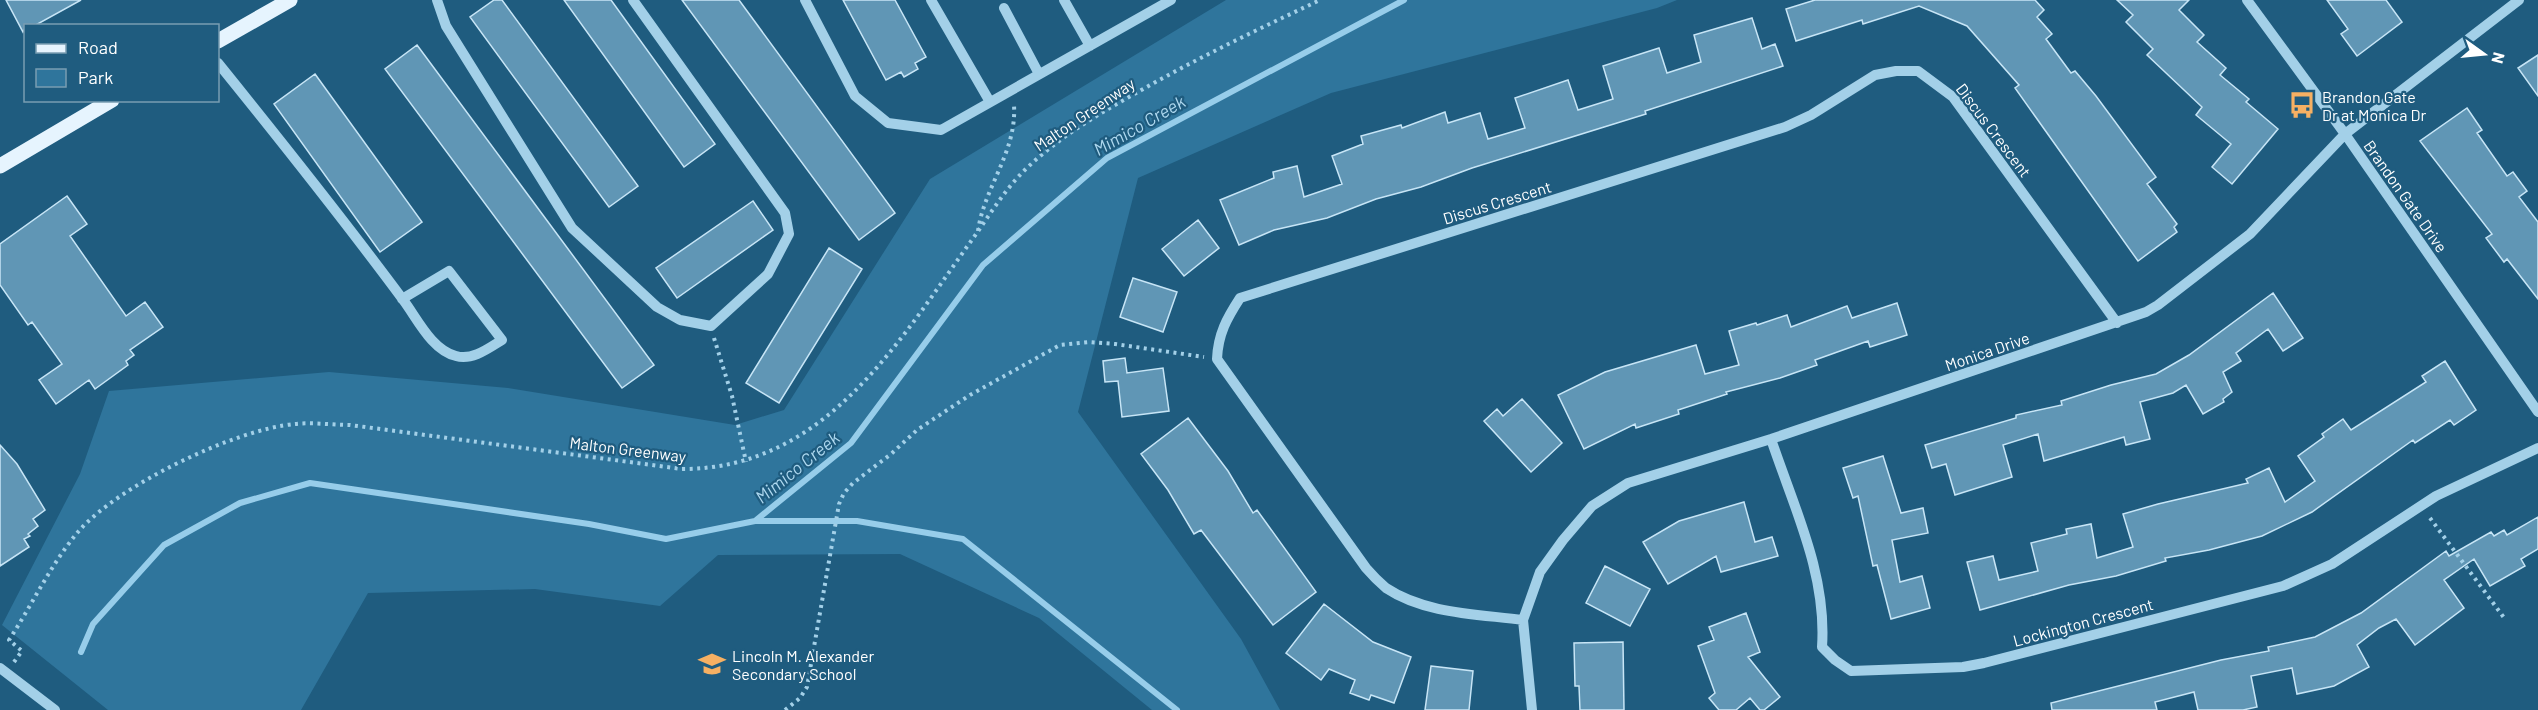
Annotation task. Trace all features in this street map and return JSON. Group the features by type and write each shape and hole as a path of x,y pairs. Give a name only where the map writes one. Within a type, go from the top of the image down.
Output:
{"main road":[{"path":"219,40 290,0"},
{"path":"0,166 109,102"}],"street":[{"path":"438,0 446,26 572,228 657,307 680,320 711,326 768,274 789,234 785,213 633,0"},
{"path":"805,0 855,96 888,123 941,130 1171,0"},
{"path":"931,0 990,102"},
{"path":"1064,0 1090,46"},
{"name":"Brandon Gate Drive","path":"2247,0 2345,134 2538,412"},
{"name":"Monica Drive","path":"1532,710 1523,620 1540,573 1563,540 1592,506 1628,483 1771,439 2117,323 2158,305 2250,234 2345,134 2519,0"},
{"path":"1004,8 1039,74"},
{"path":"219,64 357,236 402,299 438,347 457,357 477,355 502,340 449,271 402,299"},
{"name":"Discus Crescent","path":"1217,359 1218,344 1224,322 1240,298 1785,127 1811,115 1875,75 1896,71 1918,71 1953,97 2117,323"},
{"path":"1217,359 1366,568 1386,587 1412,601 1439,609 1523,620"},
{"name":"Lockington Crescent","path":"1771,439 1817,573 1824,618 1822,647 1851,671 1963,667 1984,663 2283,586 2332,564 2421,504 2538,448"},
{"path":"0,668 56,710"}],"path":[{"name":"Malton Greenway","path":"19,654 22,651 9,640 78,532 107,504 132,488 194,456 247,435 294,424 350,425 585,456 643,466 708,469 746,462 811,429 844,403 875,370 1006,191 1027,167 1051,147 1095,116 1193,60 1320,0"},
{"path":"978,232 982,210 1010,144 1015,120 1013,89"},
{"path":"711,326 732,396 746,462"},
{"path":"785,710 800,698 807,687 839,504 844,493 917,430 970,395 1060,345 1089,342 1115,344 1217,359"},
{"path":"2421,504 2505,618"}],"green space":[{"path":"1226,0 1677,0 1657,8 1331,93 1138,178 1078,412 1241,639 1280,710 1152,710 1039,618 900,554 718,555 660,606 535,589 368,593 301,710 108,710 2,625 80,474 109,391 329,372 508,388 735,425 784,410 930,179"}],"building":[{"path":"6,0 81,0 38,24 24,24 23,32"},
{"path":"494,0 502,0 638,186 609,207 470,17"},
{"path":"564,0 611,0 715,144 684,167"},
{"path":"682,0 739,0 895,213 859,240"},
{"path":"843,0 895,0 926,57 915,63 918,69 904,77 901,72 886,80"},
{"path":"1815,0 2035,0 2044,10 2037,17 2052,34 2046,39 2071,73 2075,71 2096,96 2156,177 2147,184 2177,224 2174,227 2177,232 2138,261 2015,88 2019,85 1967,26 1919,6 1863,24 1862,20 1796,41 1786,9"},
{"path":"2117,0 2189,0 2179,10 2204,35 2197,42 2226,68 2220,75 2249,99 2246,102 2278,129 2232,184 2212,167 2231,144 2196,115 2202,107 2147,55 2153,49 2126,22 2133,15"},
{"path":"2327,0 2386,0 2402,22 2357,56 2341,34 2348,29"},
{"path":"1752,18 1762,49 1775,44 1783,66 1645,111 1646,114 1472,168 1421,187 1376,199 1327,218 1274,230 1239,245 1220,200 1274,178 1273,172 1297,166 1304,197 1342,184 1332,156 1363,144 1361,136 1401,125 1402,128 1445,112 1448,123 1480,113 1488,139 1525,128 1515,98 1568,80 1578,110 1613,99 1603,66 1659,48 1667,73 1701,62 1694,35"},
{"path":"417,45 654,365 622,388 385,69"},
{"path":"2538,55 2538,96 2518,68"},
{"path":"315,74 422,222 380,252 274,104"},
{"path":"2467,108 2482,130 2477,133 2507,176 2513,172 2527,191 2519,197 2538,222 2538,299 2507,259 2504,262 2486,238 2492,234 2420,141"},
{"path":"67,196 87,224 70,236 126,316 145,302 163,327 130,350 134,355 126,361 128,365 95,389 89,380 56,404 39,380 62,364 32,322 28,325 0,285 0,244"},
{"path":"753,201 773,230 677,298 656,268"},
{"path":"1198,220 1219,248 1184,276 1162,249"},
{"path":"829,248 862,269 779,403 746,383"},
{"path":"1133,278 1177,292 1163,332 1120,317"},
{"path":"2273,293 2303,338 2283,351 2268,329 2236,353 2241,361 2223,372 2232,392 2223,399 2224,402 2203,414 2186,385 2173,393 2140,402 2150,439 2126,445 2124,437 2044,461 2038,434 2003,445 2012,477 1955,495 1946,464 1932,468 1925,445 2016,418 2016,415 2062,405 2061,401 2111,385 2156,374 2189,355"},
{"path":"1897,303 1907,335 1870,347 1868,341 1815,360 1817,365 1780,378 1726,392 1727,394 1678,410 1679,414 1636,428 1635,424 1584,449 1558,395 1605,372 1696,345 1705,374 1739,365 1729,331 1787,315 1791,327 1847,306 1852,318"},
{"path":"1125,358 1127,373 1163,368 1169,411 1122,417 1118,381 1105,382 1103,361"},
{"path":"2445,361 2476,410 2454,425 2450,420 2415,443 2413,440 2312,512 2262,536 2209,550 2165,558 2166,561 2116,576 2069,585 1980,610 1967,562 1993,556 1999,580 2038,571 2031,543 2067,534 2066,529 2091,524 2097,558 2133,547 2123,514 2248,483 2246,479 2269,468 2285,502 2315,481 2298,456 2324,437 2322,434 2343,419 2351,430 2426,382 2422,376"},
{"path":"1522,399 1562,443 1531,472 1484,421 1497,409 1503,416"},
{"path":"1188,418 1228,471 1253,513 1257,510 1316,592 1273,625 1201,530 1194,534 1168,490 1141,454"},
{"path":"0,445 17,464 45,510 33,519 38,526 28,534 30,536 24,539 29,547 0,566"},
{"path":"1883,456 1901,513 1923,508 1928,533 1892,540 1900,582 1922,576 1930,608 1891,619 1877,565 1873,566 1858,496 1853,498 1843,468"},
{"path":"1744,502 1755,542 1772,537 1778,556 1721,572 1716,556 1668,584 1643,542 1679,521"},
{"path":"2538,517 2538,549 2521,559 2525,566 2490,586 2474,559 2444,580 2464,608 2415,645 2396,619 2379,628 2357,645 2369,667 2334,686 2297,694 2292,668 2251,676 2257,707 2243,710 2198,710 2194,692 2155,702 2157,710 2052,710 2051,703 2221,660 2269,651 2268,647 2315,637 2361,613 2446,551 2449,556 2491,532 2494,536 2504,530 2507,535"},
{"path":"1605,566 1650,589 1630,626 1586,603"},
{"path":"1324,604 1373,642 1411,657 1394,703 1371,695 1369,700 1350,693 1355,680 1329,669 1321,680 1286,653"},
{"path":"1746,613 1760,652 1748,657 1780,697 1764,710 1760,710 1750,698 1736,710 1719,710 1709,698 1715,693 1698,646 1714,640 1709,627"},
{"path":"1623,642 1624,710 1580,710 1579,686 1575,686 1574,643"},
{"path":"1431,666 1473,671 1469,710 1425,710"}],"waterway":[{"name":"Mimico Creek","path":"81,652 93,624 164,545 240,503 310,483 589,524 666,539 755,521 851,443 983,265 1107,158 1404,0"},
{"path":"755,521 857,521 963,539 1177,710"}],"place":[{"name":"Brandon Gate Dr at Monica Dr","path":"2302,105"},
{"name":"Lincoln M. Alexander Secondary School","path":"712,664"}]}
